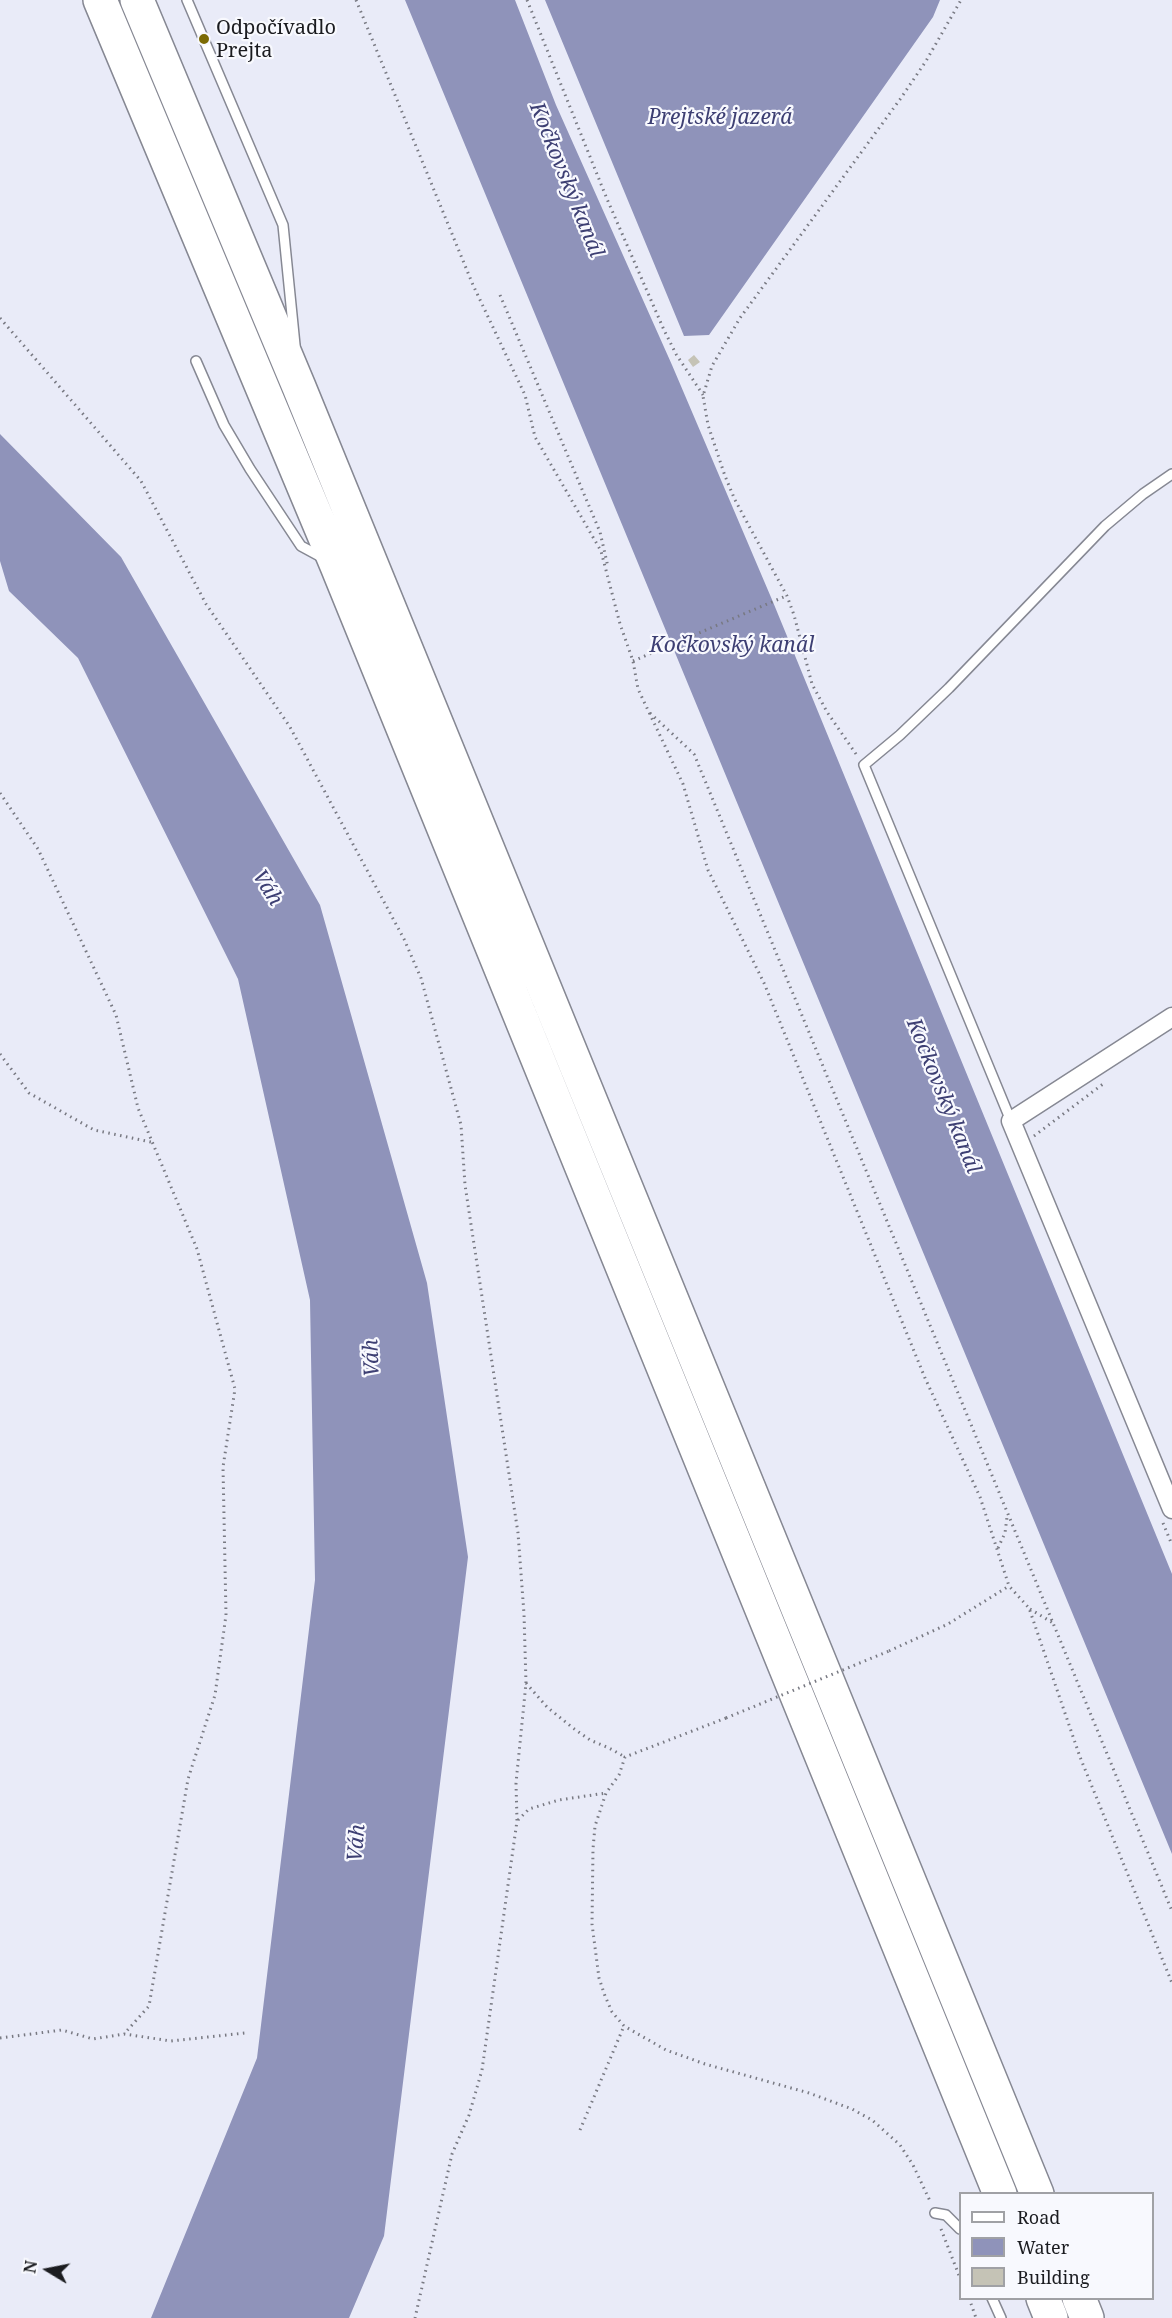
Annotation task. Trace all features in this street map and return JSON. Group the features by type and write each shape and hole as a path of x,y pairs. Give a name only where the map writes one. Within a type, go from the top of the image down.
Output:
{"highway":[{"path":"100,0 337,566 1000,2192"},
{"path":"137,0 299,387 1037,2192"},
{"path":"1044,2300 1051,2318"},
{"path":"1081,2300 1088,2318"}],"street":[{"path":"1172,1017 1011,1121 1172,1509"}],"lane":[{"path":"188,0 283,225 299,387"},
{"path":"196,361 224,425 301,546 337,566"},
{"path":"1011,1121 864,765 900,735 949,688 1105,526 1143,494 1172,474"},
{"path":"935,2213 946,2215 959,2228"},
{"path":"993,2300 1001,2318"}],"path":[{"path":"356,0 473,285 525,395 536,437 601,551 609,575"},
{"path":"527,0 607,198 664,330 676,354 704,396 713,443 735,500 787,596 813,684 827,712 864,765"},
{"path":"704,396 712,366 740,318 901,98 926,61 961,0"},
{"path":"500,295 600,532 620,624 633,661 638,689 683,784 708,870 764,983 925,1378 980,1497 1009,1586 1029,1608 1053,1623"},
{"path":"0,318 141,481 206,604 290,727 404,939 421,978 461,1125 465,1185 518,1533 526,1683 516,1783 517,1821 482,2070 469,2115 452,2154 415,2318"},
{"path":"633,661 787,596"},
{"path":"649,712 694,754 1172,1911"},
{"path":"0,793 38,849 116,1015 138,1108 197,1249 235,1389 223,1467 226,1614 215,1695 188,1779 149,2006 124,2034"},
{"path":"0,1054 29,1093 94,1130 152,1142"},
{"path":"1022,1145 1108,1081"},
{"path":"997,1549 1005,1533 1007,1514"},
{"path":"625,1757 889,1651 948,1624 1009,1586"},
{"path":"1029,1608 1080,1757 1172,1983"},
{"path":"526,1683 547,1707 573,1728 590,1740 625,1757"},
{"path":"625,1757 620,1775 606,1793 595,1826 594,1837 592,1924 599,1978 612,2012 624,2026 666,2050 705,2064 809,2092 852,2109 872,2120 893,2139 906,2155 924,2186 959,2275"},
{"path":"517,1821 529,1809 559,1800 606,1793"},
{"path":"580,2130 624,2026"},
{"path":"0,2038 62,2030 93,2039 124,2034 171,2042 245,2033"},
{"path":"970,2300 976,2318"}],"water":[{"name":"Kočkovský kanál","path":"405,0 515,0 556,105 672,365 773,602 1172,1574 1172,1854"},
{"name":"Prejtské jazerá","path":"545,0 940,0 933,17 709,335 684,336"},
{"name":"Váh","path":"0,434 121,557 320,905 427,1283 468,1557 384,2236 349,2318 151,2318 257,2058 315,1580 310,1300 238,979 78,658 9,591 0,561"}],"building":[{"path":"694,355 700,362 693,367 688,360"}],"place":[{"name":"Odpočívadlo Prejta","path":"204,39"}]}
